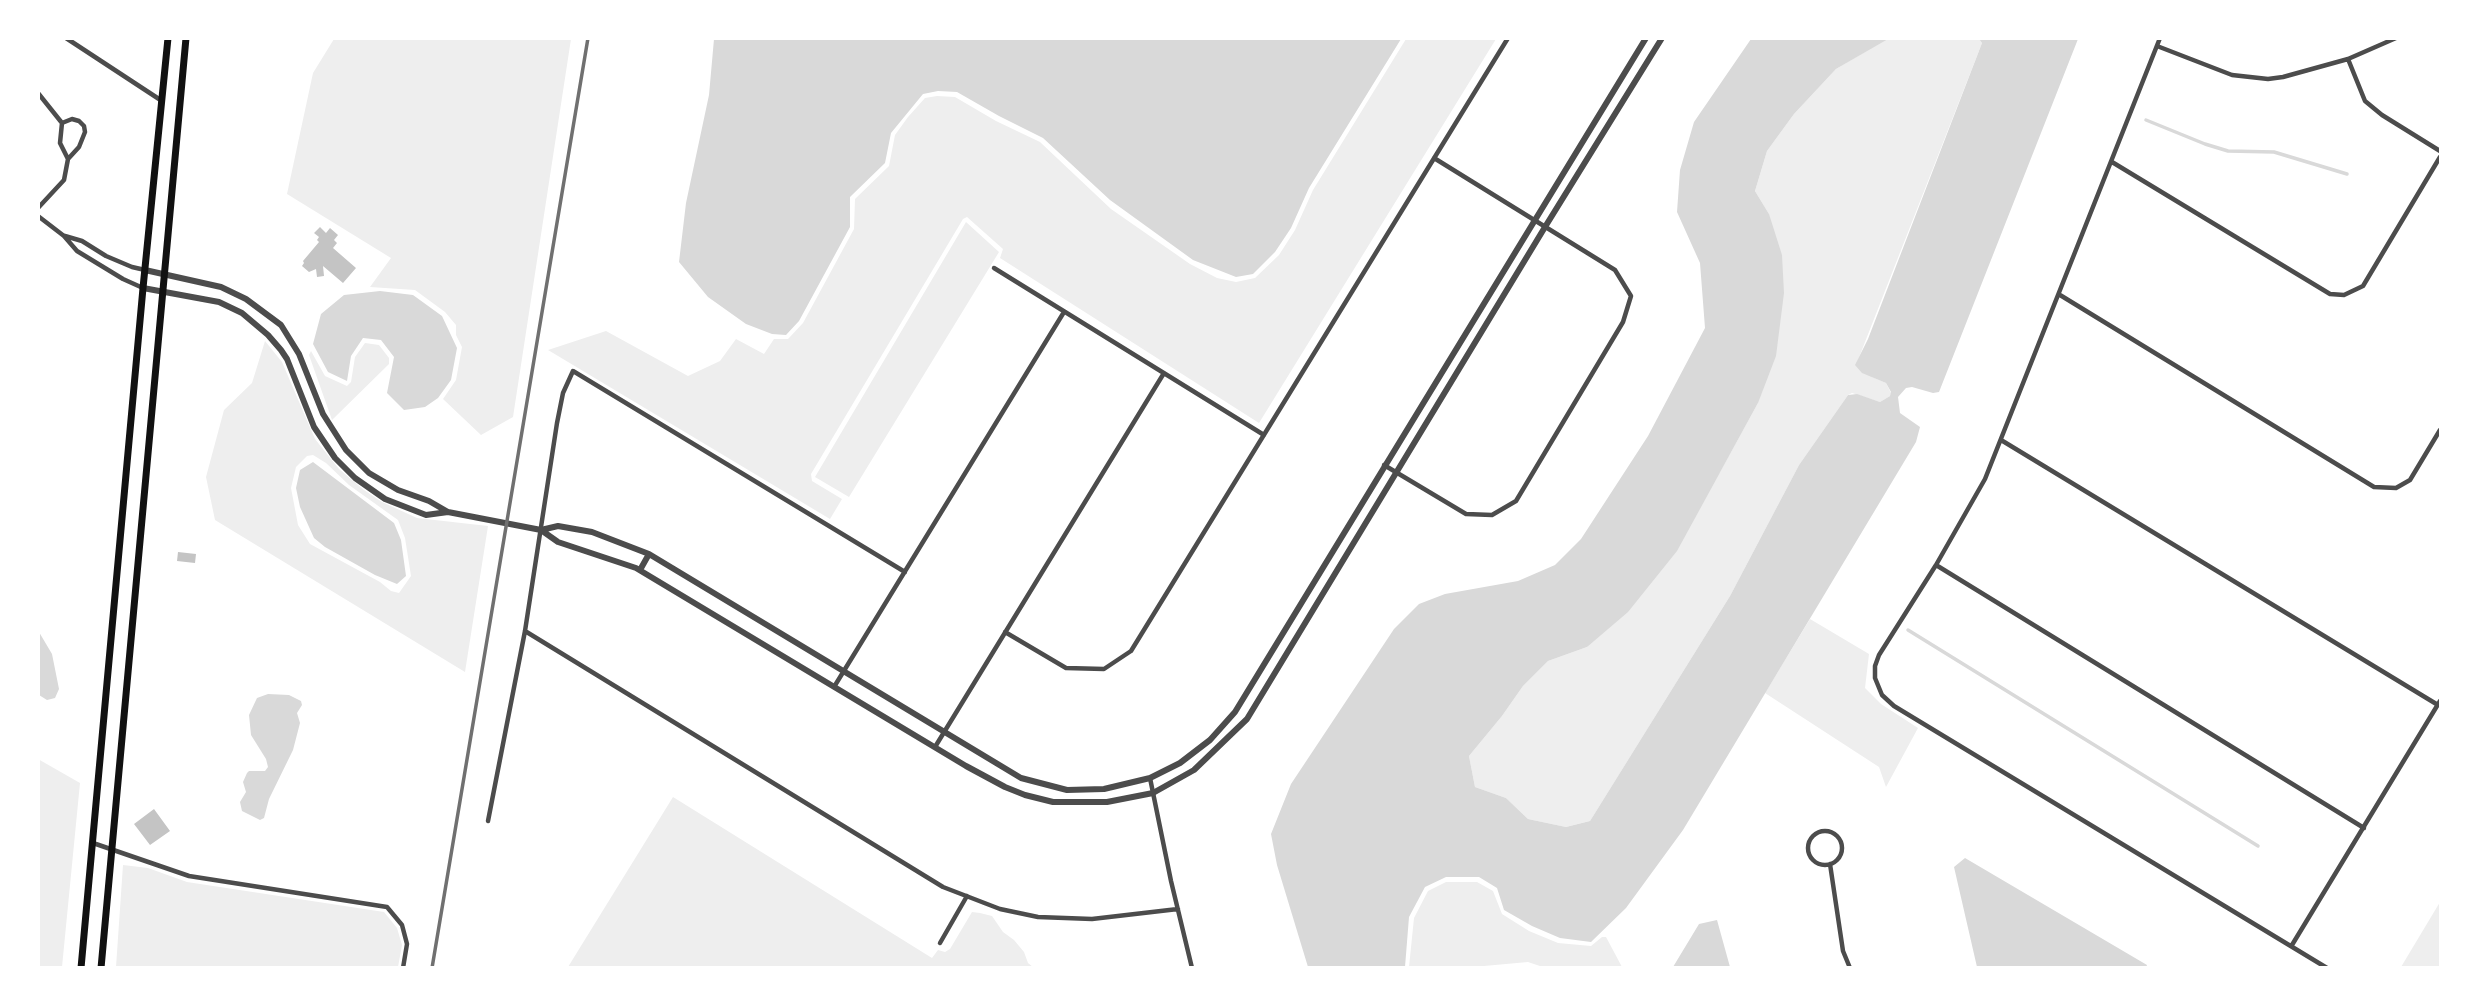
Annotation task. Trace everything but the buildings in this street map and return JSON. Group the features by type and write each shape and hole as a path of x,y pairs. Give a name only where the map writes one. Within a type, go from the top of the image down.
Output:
{"main road":[{"path":"81,968 142,288 168,38"},
{"path":"101,968 186,38"}],"street":[{"path":"66,38 162,101"},
{"path":"1005,632 1066,668 1104,669 1131,651 1508,38"},
{"path":"38,216 64,236 77,251 142,288 219,302 243,313 281,350 314,427 335,458 355,478 385,499 426,515 448,512 541,530 558,526 592,532 649,554 1021,778 1068,790 1104,789 1150,778 1180,763 1210,740 1235,712 1646,38"},
{"path":"541,530 558,542 640,570 1005,787 1052,802 1107,802 1153,793 1194,771 1247,719 1662,38"},
{"path":"2160,38 1985,479 1936,565 1876,660 1875,678 1882,695 1894,706 2327,968"},
{"path":"2157,46 2232,75 2255,79 2283,77 2348,59 2396,38"},
{"path":"2348,59 2365,101 2382,115 2441,151"},
{"path":"38,93 62,123 60,143 68,159"},
{"path":"38,208 64,180 68,159 79,147 85,132 79,121 62,123"},
{"path":"1384,465 1466,514 1492,515 1516,500 1623,323 1631,296 1615,270 1434,158"},
{"path":"2111,162 2330,294 2344,295 2363,286 2441,158"},
{"path":"64,236 82,241 106,256 132,267 221,287 246,299 281,325 299,354 323,414 346,450 369,472 398,491 429,501 448,512"},
{"path":"994,268 1264,435"},
{"path":"2060,295 2374,487 2396,488 2410,480 2441,430"},
{"path":"834,687 1065,312"},
{"path":"488,821 526,631 557,423 563,393 573,371 905,572"},
{"path":"934,747 1164,373"},
{"path":"2001,440 2439,703 2292,945"},
{"path":"640,570 649,554"},
{"path":"1936,565 2364,828"},
{"path":"736,627 745,612"},
{"path":"526,631 943,887 1000,909 1038,917 1092,919 1178,909"},
{"path":"1150,778 1192,968"},
{"path":"1819,831 1832,832 1842,845 1840,857 1830,864 1814,862 1807,852 1809,840 1819,831"},
{"path":"93,843 189,876 387,907 402,925 407,944 403,968"},
{"path":"1830,864 1843,951 1850,968"},
{"path":"940,943 967,896"}],"shaded area":[{"path":"714,38 1401,39 1309,188 1291,228 1275,252 1253,274 1236,277 1193,260 1110,200 1043,138 957,92 938,91 923,94 891,133 885,163 850,197 850,227 799,321 786,335 772,334 746,324 708,297 679,262 686,203 709,95"},
{"path":"1888,38 1979,39 1982,43 1856,365 1886,383 1890,396 1880,402 1852,393 1848,395 1799,465 1730,596 1590,821 1566,827 1528,819 1506,798 1475,787 1469,756 1523,686 1548,661 1587,647 1720,472 1758,403 1769,214 1755,191 1767,151 1794,114 1836,69"},
{"path":"334,39 571,39 513,417 481,435 443,399 456,380 462,347 456,335 456,325 445,312 415,290 370,287 391,258 287,194 313,73"},
{"path":"1406,39 1496,39 1259,423 1000,258 1003,249 967,217 963,219 811,474 812,481 842,499 830,519 548,350 606,331 688,376 720,361 736,339 764,354 774,339 788,339 803,323 854,229 855,199 889,166 895,135 908,117 925,98 937,96 955,97 1040,142 1111,209 1190,264 1217,278 1236,282 1255,278 1279,255 1295,230 1313,190"},
{"path":"1751,39 1888,39 1836,69 1794,114 1767,151 1755,191 1769,214 1782,255 1784,293 1776,356 1758,403 1677,551 1628,612 1587,647 1548,661 1523,686 1469,756 1475,787 1506,798 1528,819 1566,827 1590,821 1730,596 1799,465 1848,395 1857,394 1880,402 1890,396 1891,392 1886,383 1862,373 1855,365 1868,339 1982,43 1979,39 2078,39 1939,392 1912,387 1906,388 1898,397 1900,413 1920,427 1916,442 1683,830 1626,908 1591,942 1560,938 1504,910 1497,888 1479,877 1446,877 1425,887 1409,917 1405,967 1308,967 1277,865 1271,834 1291,784 1394,629 1419,604 1445,594 1518,581 1555,565 1581,539 1648,436 1705,328 1700,263 1677,212 1680,170 1694,122"},
{"path":"966,222 999,252 849,497 815,477"},
{"path":"380,291 413,295 442,316 457,348 451,380 438,398 425,407 404,410 387,393 394,357 381,340 363,338 351,356 347,381 328,372 313,344 321,314 344,295"},
{"path":"265,341 282,362 315,439 339,469 364,490 382,502 417,518 488,526 465,672 215,520 206,477 224,410 252,383","holes":["313,455 326,463 349,485 398,520 405,538 411,576 399,593 391,591 380,582 310,544 298,525 291,488 296,467 307,456"]},
{"path":"365,343 379,345 389,358 389,364 332,420 309,355 311,351 325,376 347,386 351,382 355,357"},
{"path":"313,462 394,523 401,540 406,576 397,584 375,575 314,538 300,507 296,488 300,470"},
{"path":"1810,619 1869,654 1865,688 1881,704 1918,728 1886,787 1879,767 1765,693"},
{"path":"39,632 52,654 59,689 55,698 47,700 39,695"},
{"path":"268,694 289,695 301,701 302,705 297,713 300,723 293,750 269,799 264,818 260,820 242,811 240,802 246,792 243,782 247,773 265,771 268,767 251,735 249,715 257,698"},
{"path":"38,759 80,783 62,967 39,967"},
{"path":"673,797 932,958 938,950 945,952 950,949 972,912 992,916 1003,932 1024,952 1028,963 1033,967 568,967"},
{"path":"1965,858 2147,965 2146,968 1977,967 1954,867"},
{"path":"123,865 148,868 187,882 384,912 397,928 402,945 398,967 116,967"},
{"path":"1446,882 1477,882 1493,891 1502,914 1529,931 1558,943 1591,946 1606,937 1622,967 1543,967 1528,962 1473,967 1409,967 1414,918 1428,891"},
{"path":"2440,902 2440,967 2401,967"},
{"path":"1717,920 1730,967 1673,967 1699,924"}],"waterway":[{"path":"2146,120 2228,151 2274,152 2347,174"},
{"path":"1908,630 2258,846"}],"railway":[{"path":"432,968 588,38"}]}
